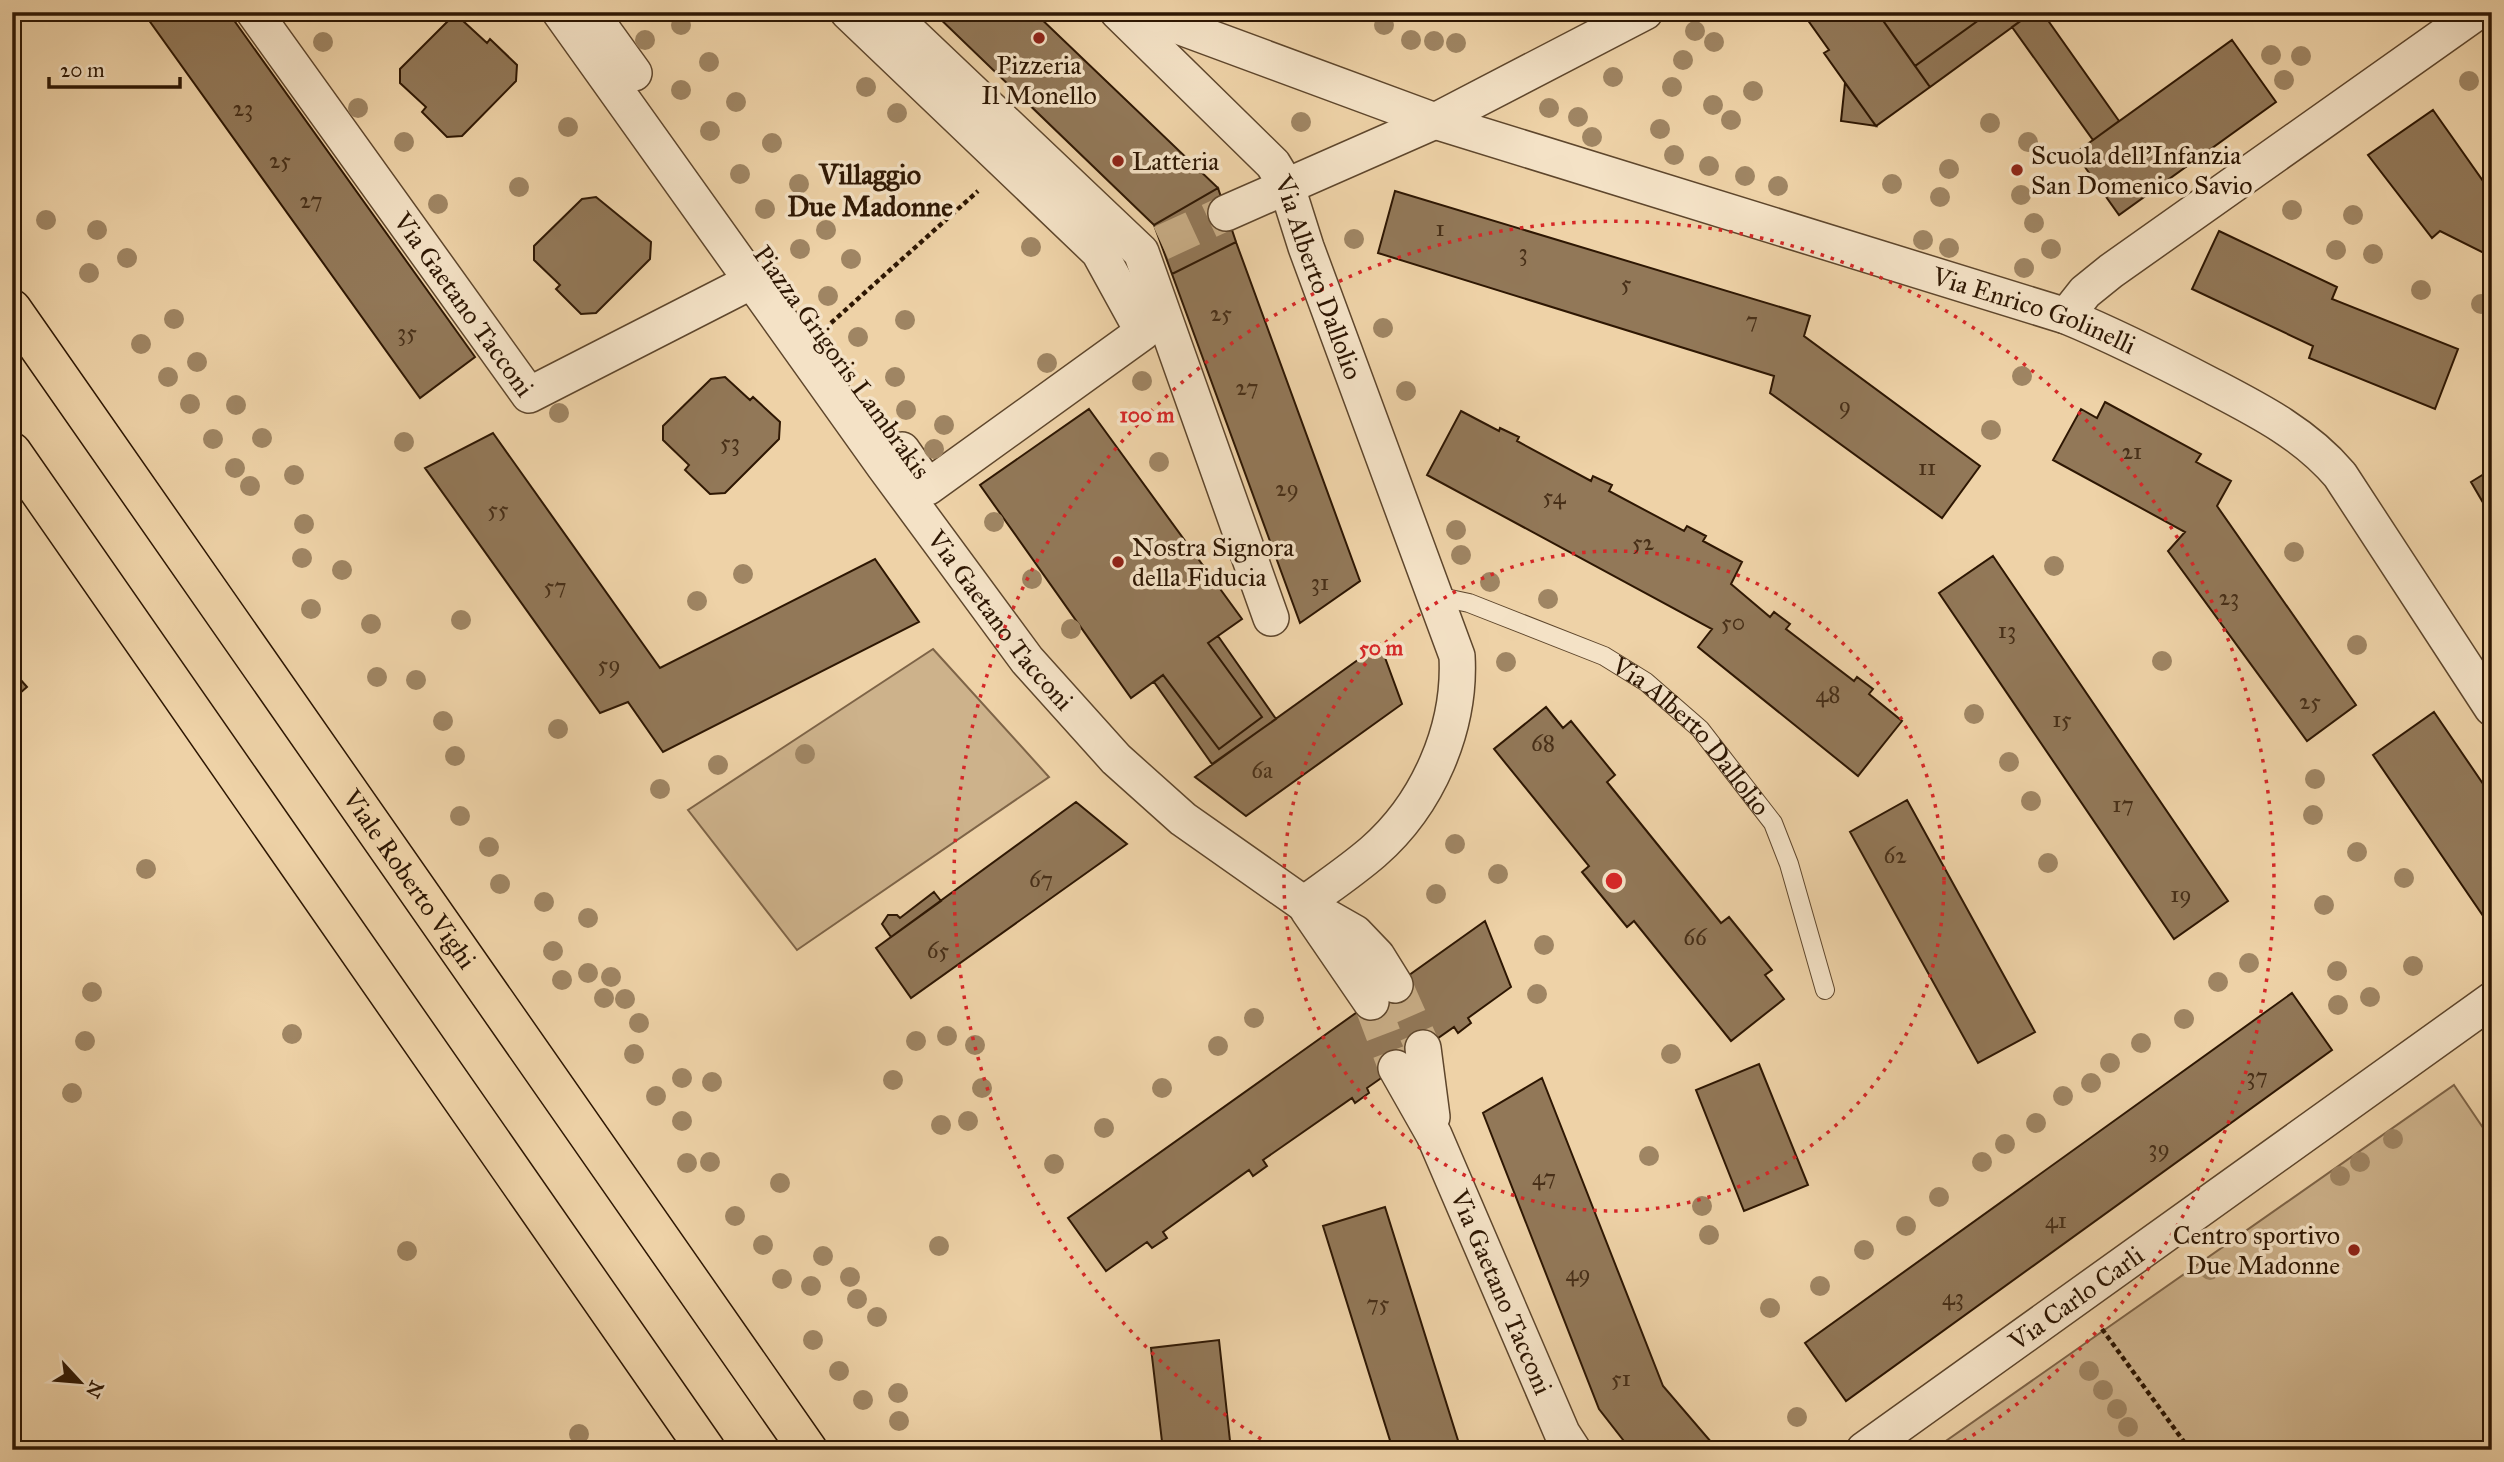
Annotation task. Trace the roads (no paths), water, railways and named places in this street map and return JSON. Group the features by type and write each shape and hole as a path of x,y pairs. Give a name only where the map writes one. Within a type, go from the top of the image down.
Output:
{"main road":[{"name":"Viale Roberto Vighi","path":"12,309 808,1450"},
{"path":"12,452 706,1450"}],"street":[{"name":"Via Gaetano Tacconi","path":"254,12 528,395 752,281"},
{"name":"Via Gaetano Tacconi","path":"560,12 1027,660 1116,759 1183,819 1304,904 1383,994"},
{"name":"Piazza Grigoris Lambrakis","path":"590,12 928,487 1143,332 1099,252 848,12"},
{"path":"888,12 1151,247 1271,618"},
{"name":"Via Alberto Dallolio","path":"1118,12 1273,164 1286,187 1458,656 1459,687 1448,737 1403,820 1374,852 1304,904"},
{"name":"Via Enrico Golinelli","path":"1140,12 1435,121 2066,316 2141,348 2290,428 2320,451 2340,475 2492,708"},
{"path":"1226,214 1435,121 1645,12"},
{"path":"2066,316 2085,292 2111,271 2477,12"},
{"name":"Via Carlo Carli","path":"1864,1450 2492,1000"},
{"name":"Via Gaetano Tacconi","path":"1409,1058 1434,1135 1562,1433 1573,1450"}],"lane":[{"name":"Via Alberto Dallolio","path":"1436,596 1469,603 1604,656 1646,682 1700,729 1773,823 1789,863 1825,990"}],"tunnel":[{"path":"1161,243 1226,213"},
{"path":"1395,985 1423,1048"},
{"path":"1371,1002 1396,1068"}],"place":[{"name":"Pizzeria Il Monello","path":"1039,38"},
{"name":"Latteria","path":"1118,161"},
{"name":"Scuola dell'Infanzia San Domenico Savio","path":"2017,170"},
{"name":"Nostra Signora della Fiducia","path":"1118,562"},
{"name":"Centro sportivo Due Madonne","path":"2354,1250"}],"district":[{"name":"Villaggio Due Madonne","path":"870,190"}]}
